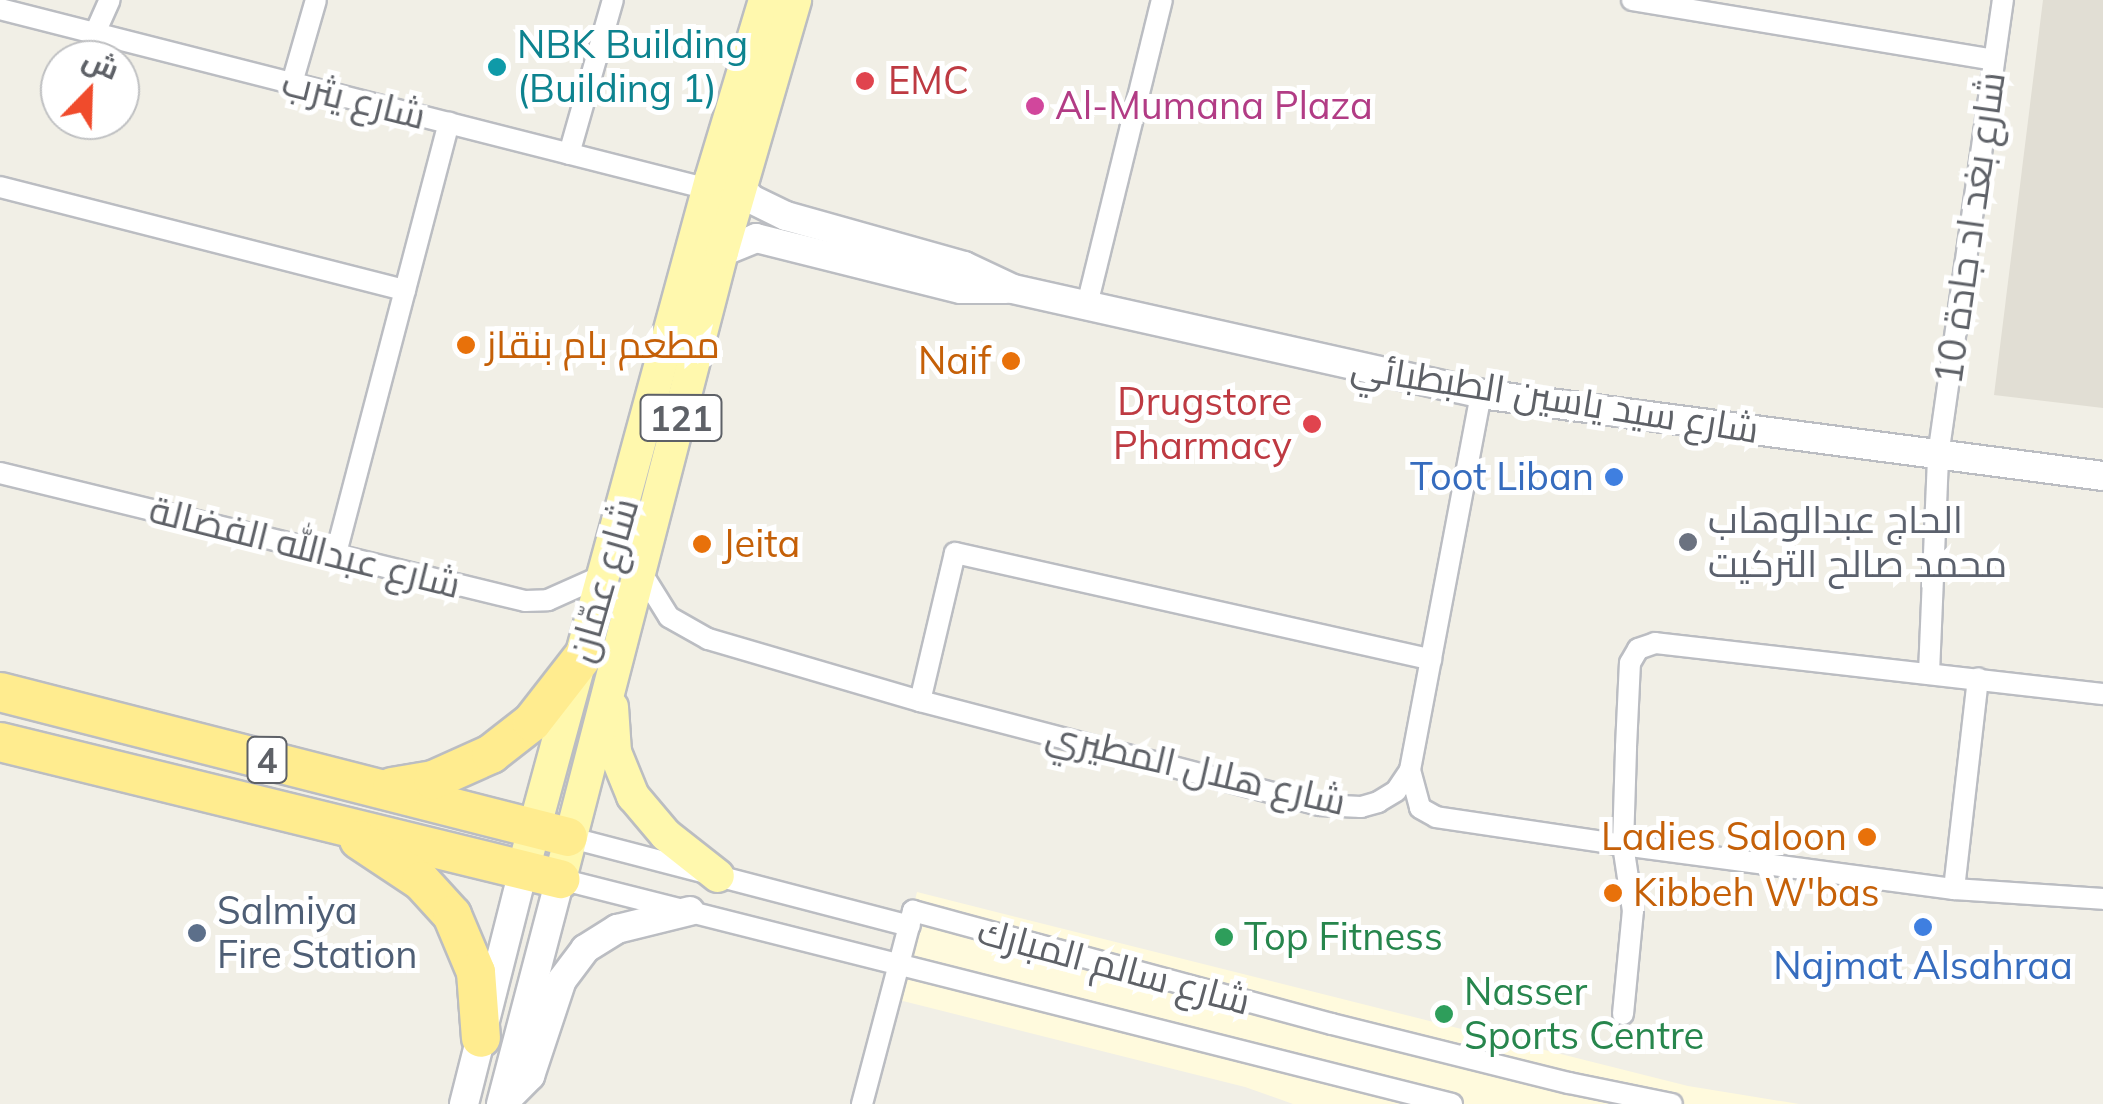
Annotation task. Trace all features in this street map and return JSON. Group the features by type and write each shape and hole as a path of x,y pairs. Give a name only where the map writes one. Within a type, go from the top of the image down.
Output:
{"highway":[{"path":"375,788 432,780 492,754 596,671"},
{"name":"4","path":"0,692 551,833"},
{"path":"146,778 157,732"},
{"name":"4","path":"0,742 560,879"},
{"path":"332,823 422,880 452,915 476,972 482,1038"}],"main road":[{"name":"شارع عمّان","path":"523,870 551,833 596,671 641,572 722,252 724,188 765,0"},
{"name":"شارع عمّان","path":"596,671 606,574 724,188 796,0"},
{"path":"596,671 615,752 633,796 666,835 731,880"},
{"name":"شارع عمّان","path":"551,833 560,879"}],"street":[{"path":"95,33 110,0"},
{"path":"292,83 316,0"},
{"path":"569,154 613,0"},
{"path":"1086,308 1162,0"},
{"path":"1632,0 1993,60"},
{"name":"شارع بغد اد جادة 10","path":"1929,673 1938,456 2004,0"},
{"name":"شارع يثرب","path":"0,9 569,154 724,188"},
{"path":"336,553 448,123"},
{"path":"0,187 405,290"},
{"name":"شارع سيد ياسين الطبطبائي","path":"724,188 786,216 964,266 1013,289 1481,394 2103,476"},
{"name":"شارع سيد ياسين الطبطبائي","path":"722,252 756,238 961,289 1013,289"},
{"path":"1481,394 1410,770 1420,808 1436,817 1622,845 1954,888 2103,899"},
{"name":"شارع عبدالله الفضالة","path":"0,473 487,593 548,600 606,574"},
{"path":"920,701 955,553 1431,659"},
{"name":"شارع هلال المطيري","path":"641,572 658,604 683,628 920,701 1320,804 1361,807 1378,802 1396,792 1410,770"},
{"path":"1623,1014 1634,911 1622,845 1630,663 1643,645 2103,694"},
{"path":"1954,888 1978,678"},
{"name":"شارع سالم المبارك","path":"551,833 910,926 913,911 1332,1024 1672,1104"},
{"name":"شارع عمّان","path":"464,1104 523,870"},
{"name":"شارع سالم المبارك","path":"560,879 1452,1104"},
{"name":"شارع عمّان","path":"502,1104 560,879"},
{"path":"731,880 722,900 724,910 738,923"},
{"path":"502,1104 530,1076 562,980 584,949 617,929 690,911"},
{"path":"862,1104 910,926"}],"shaded area":[{"path":"2043,0 2103,0 2103,408 1994,395"},
{"path":"917,892 1688,1086 1799,1104 1293,1104 1245,1087 891,998"}],"place":[{"name":"NBK Building (Building 1)","path":"497,67"},
{"name":"EMC","path":"865,81"},
{"name":"Al-Mumana Plaza","path":"1035,106"},
{"name":"مطعم بام بنقاز","path":"466,345"},
{"name":"Naif","path":"1011,361"},
{"name":"Drugstore Pharmacy","path":"1312,424"},
{"name":"Toot Liban","path":"1614,477"},
{"name":"الحاج عبدالوهاب محمد صالح التركيت","path":"1688,542"},
{"name":"Jeita","path":"702,544"},
{"name":"Ladies Saloon","path":"1867,837"},
{"name":"Kibbeh W'bas","path":"1613,893"},
{"name":"Najmat Alsahraa","path":"1923,927"},
{"name":"Salmiya Fire Station","path":"197,933"},
{"name":"Top Fitness","path":"1224,937"},
{"name":"Nasser Sports Centre","path":"1444,1014"}]}
